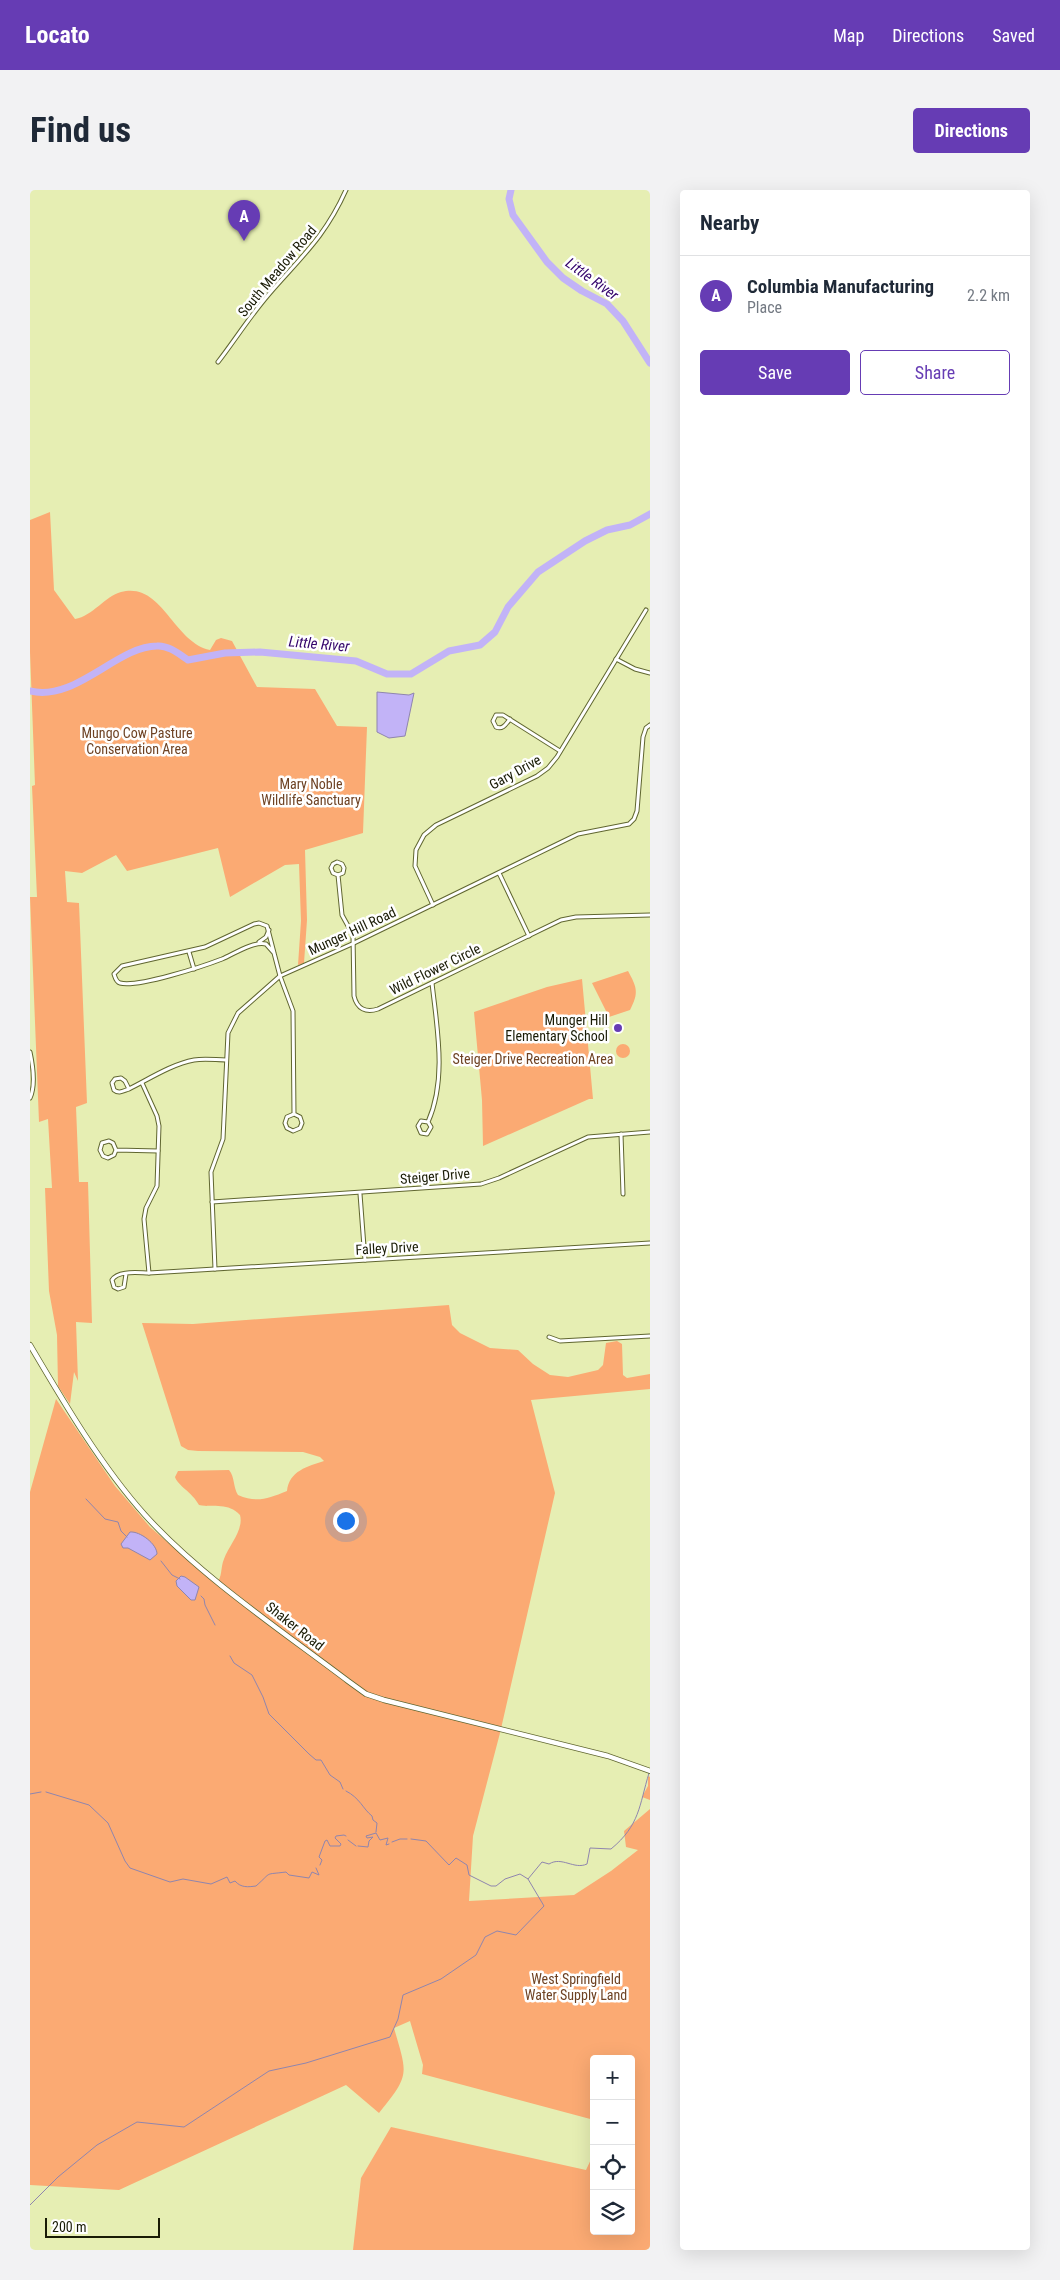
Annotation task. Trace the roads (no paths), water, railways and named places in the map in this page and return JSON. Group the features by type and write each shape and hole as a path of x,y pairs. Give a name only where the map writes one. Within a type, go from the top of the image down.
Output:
{"street":[{"name":"South Meadow Road","path":"218,362 257,309 318,240 335,215 346,190"},
{"name":"Gary Drive","path":"433,905 415,866 416,850 424,835 436,825 537,776 548,768 646,610"},
{"path":"616,658 635,669 650,673"},
{"path":"510,719 502,728 497,727 493,723 494,717 499,714 510,719 560,751"},
{"name":"Munger Hill Road","path":"216,1269 210,1172 222,1145 228,1033 234,1018 280,976 352,944 583,832 621,826 632,822 637,811 643,737 646,728 650,725"},
{"name":"Wild Flower Circle","path":"337,862 342,864 344,869 343,873 338,875 333,873 331,868 337,862"},
{"path":"498,874 529,936"},
{"name":"Wild Flower Circle","path":"338,875 341,911 352,932 354,996 358,1006 364,1010 378,1009 569,918 650,915"},
{"path":"269,930 266,936 256,944 194,969 165,977 126,983 116,980 114,974 122,966 205,947 254,924 264,924 269,930 280,976 294,1018 294,1114"},
{"path":"256,944 266,944 274,953"},
{"path":"188,952 194,969"},
{"path":"428,1122 424,1120 419,1123 420,1132 424,1134 429,1132 431,1127 428,1122 435,1103 439,1073 432,983"},
{"path":"30,1052 33,1074 30,1098"},
{"path":"129,1089 121,1078 116,1078 112,1083 112,1088 116,1092 129,1089 190,1061 226,1060"},
{"path":"142,1082 157,1116 157,1186 144,1219 150,1273"},
{"path":"294,1114 300,1117 302,1123 300,1128 293,1131 287,1128 285,1122 289,1116 294,1114"},
{"name":"Steiger Drive","path":"212,1202 360,1194 481,1184 499,1178 588,1136 650,1132"},
{"path":"621,1134 624,1194"},
{"path":"109,1141 116,1150 114,1155 108,1158 103,1156 100,1150 102,1143 109,1141"},
{"path":"116,1150 158,1151"},
{"path":"360,1194 365,1260"},
{"name":"Falley Drive","path":"126,1274 650,1243"},
{"path":"126,1274 124,1287 118,1289 114,1287 111,1282 114,1276 126,1274"},
{"path":"549,1337 560,1341 650,1336"},
{"name":"Shaker Road","path":"31,1348 123,1488 146,1516 223,1585 348,1682 366,1694 384,1700 608,1756 649,1771"}],"waterway":[{"name":"Little River","path":"511,190 509,199 513,215 547,262 563,278 582,291 607,304 623,321 650,363"},
{"name":"Little River","path":"30,691 47,692 64,689 142,648 157,646 169,648 188,660 225,653 260,652 356,661 387,674 411,674 449,651 480,645 495,632 508,607 538,572 585,541 607,530 630,525 650,514"},
{"path":"86,1499 105,1519 118,1522 121,1531 127,1537"},
{"path":"161,1561 172,1575 180,1579"},
{"path":"201,1596 215,1625"},
{"path":"230,1656 234,1663 252,1675 269,1714 309,1754 316,1760 321,1760 330,1775 340,1782 343,1789"},
{"path":"411,1839 426,1841 449,1865 456,1858 467,1865 469,1875 491,1886 496,1886 505,1879 520,1874 528,1879 542,1862 549,1864 559,1861 577,1865 587,1864 590,1848 611,1849 628,1832 637,1814 649,1773"},
{"path":"346,1791 355,1797 372,1816 373,1820 377,1823 376,1832"},
{"path":"30,1794 41,1792"},
{"path":"46,1792 89,1805 108,1823 130,1868 170,1882 183,1879 211,1884 227,1877 230,1883 235,1881 247,1887 256,1886 271,1874 286,1872 289,1875 309,1878 312,1872 319,1875 316,1868"},
{"path":"358,1846 368,1847 369,1841 373,1837 367,1838 366,1836 376,1833 380,1840 388,1838 386,1845 389,1844"},
{"path":"320,1865 322,1860 319,1857 325,1841 327,1840 330,1846 340,1846 341,1844 335,1838 336,1836 346,1836"},
{"path":"392,1842 407,1839"},
{"path":"348,1840 356,1846"},
{"path":"30,2205 58,2177 97,2145 137,2122 184,2127 269,2071 306,2063 390,2037 398,2019 403,1995 441,1979 476,1955 485,1937 497,1931 516,1935 544,1906 528,1879"}],"place":[{"name":"Columbia Manufacturing","path":"244,241"},
{"name":"Munger Hill Elementary School","path":"618,1028"}],"park label":[{"name":"Mungo Cow Pasture Conservation Area","path":"137,742"},
{"name":"Mary Noble Wildlife Sanctuary","path":"311,792"},
{"name":"Steiger Drive Recreation Area","path":"533,1059"},
{"name":"West Springfield Water Supply Land","path":"576,1988"}]}
